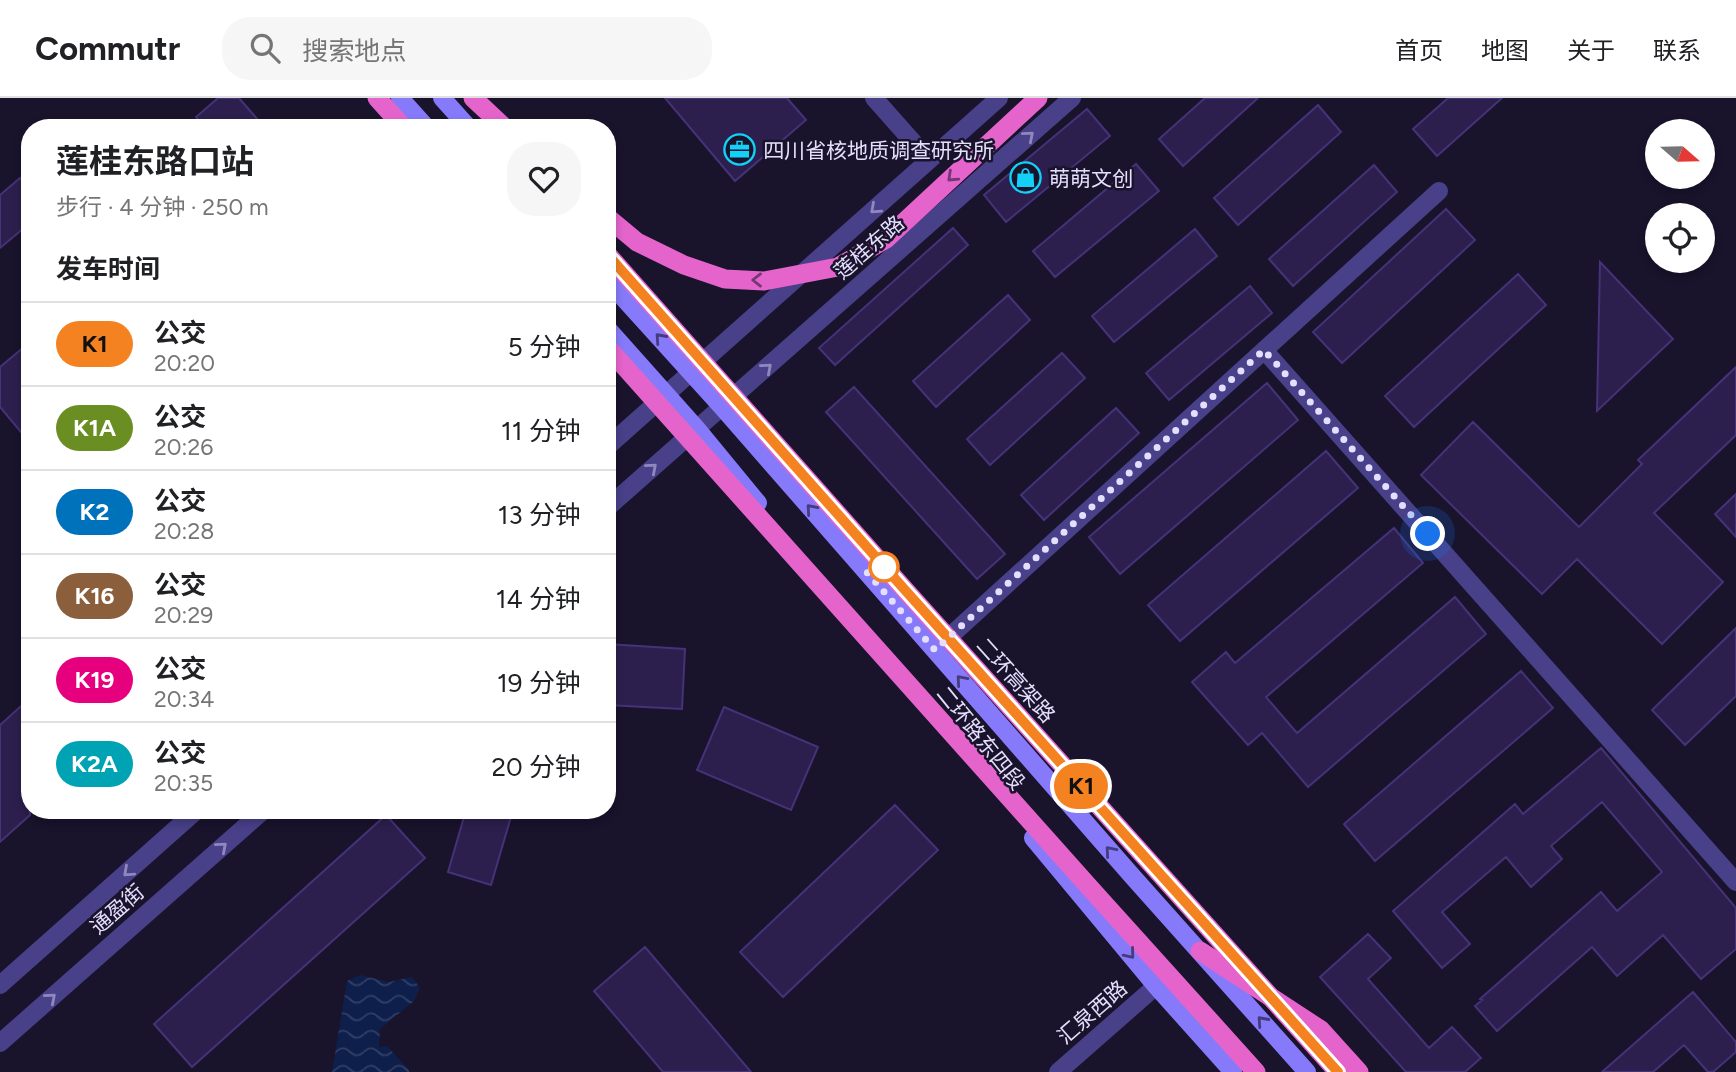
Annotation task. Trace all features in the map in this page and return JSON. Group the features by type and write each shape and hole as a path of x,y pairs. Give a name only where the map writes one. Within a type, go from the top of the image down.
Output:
{"highway":[{"path":"377,98 396,119"},
{"path":"471,98 488,119"},
{"path":"471,98 495,119"},
{"path":"616,225 637,243 684,265 725,279 764,281 838,267 886,239 1038,98"},
{"name":"二环高架路","path":"616,264 1338,1072"},
{"path":"616,357 1243,1072"},
{"path":"1200,951 1321,1030 1359,1072"},
{"path":"1165,983 1256,1072"}],"main road":[{"path":"400,98 419,119"},
{"path":"442,98 461,119"},
{"name":"二环路东四段","path":"616,290 1307,1072"},
{"name":"二环路东四段","path":"616,338 697,429 1165,983 1233,1072"}],"street":[{"path":"874,98 929,160"},
{"name":"莲桂东路","path":"667,394 999,98"},
{"name":"莲桂东路","path":"697,429 1072,98"},
{"path":"935,650 1438,191"},
{"path":"1264,350 1736,882"},
{"path":"616,439 667,394"},
{"path":"616,500 697,429"},
{"name":"通盈街","path":"0,985 187,819"},
{"name":"通盈街","path":"0,1043 254,819"},
{"name":"汇泉西路","path":"1058,1072 1165,983"}],"water":[{"path":"360,975 389,982 412,977 420,988 414,1001 380,1029 379,1047 387,1046 409,1072 332,1072 347,981"}],"building":[{"path":"218,98 239,98 257,119 198,119 196,117"},
{"name":"四川省核地质调查研究所","path":"665,98 787,98 806,120 735,181"},
{"path":"1205,98 1258,98 1183,166 1159,139"},
{"path":"1448,98 1502,98 1437,156 1413,129"},
{"path":"1318,105 1341,132 1238,225 1214,198"},
{"path":"1087,109 1110,136 1006,222 984,195"},
{"path":"1136,164 1159,191 1055,277 1033,251"},
{"path":"1374,165 1397,192 1293,286 1269,259"},
{"path":"21,179 21,230 0,248 0,195"},
{"path":"1446,209 1475,240 1342,363 1313,332"},
{"path":"953,228 968,245 835,365 819,348"},
{"path":"1195,229 1217,256 1114,342 1092,316"},
{"path":"1600,262 1673,339 1597,411"},
{"path":"1518,274 1546,305 1414,427 1385,396"},
{"path":"1250,286 1272,313 1169,400 1146,373"},
{"path":"1008,295 1030,320 936,407 913,381"},
{"path":"21,350 21,432 0,407 0,367"},
{"path":"1062,353 1085,378 990,465 967,439"},
{"path":"1736,367 1736,435 1654,513 1723,582 1662,644 1577,559 1542,594 1421,475 1473,422 1579,527 1642,464 1638,460"},
{"path":"1267,383 1298,420 1120,574 1089,537"},
{"path":"854,387 1005,554 977,579 826,412"},
{"path":"1116,408 1139,433 1044,520 1021,495"},
{"path":"1326,451 1358,488 1180,641 1148,605"},
{"path":"1736,494 1736,537 1715,514"},
{"path":"1394,528 1423,563 1266,697 1297,733 1455,597 1486,634 1308,787 1262,733 1248,745 1192,682 1226,652 1235,663"},
{"path":"1736,628 1736,696 1685,745 1652,710"},
{"path":"616,645 685,649 682,709 616,705"},
{"path":"1521,671 1553,708 1375,861 1344,824"},
{"path":"21,706 21,819 26,819 0,842 0,725"},
{"path":"724,707 818,747 791,810 697,770"},
{"path":"1601,748 1736,908 1736,949 1701,979 1663,935 1617,976 1592,947 1497,1031 1475,1006 1482,1000 1480,999 1601,892 1617,911 1662,872 1602,802 1551,846 1562,859 1531,887 1506,857 1442,912 1470,944 1442,968 1393,911 1515,804 1523,814"},
{"path":"895,805 938,850 783,997 740,952"},
{"path":"382,819 390,819 425,858 192,1067 154,1024"},
{"path":"463,819 510,819 491,885 448,872"},
{"path":"1368,934 1391,958 1368,979 1429,1048 1452,1027 1481,1058 1465,1072 1406,1072 1320,977"},
{"path":"645,947 751,1072 663,1072 594,991"},
{"path":"1693,992 1736,1042 1736,1052 1713,1072 1708,1072 1684,1045 1653,1072 1602,1072"}],"bus line":[{"name":"K1","path":"616,264 1338,1072"}],"place":[{"name":"四川省核地质调查研究所","path":"740,150"},
{"name":"萌萌文创","path":"1026,178"}],"route":[{"path":"884,567 864,569 935,650 1264,350 1428,534"}]}
